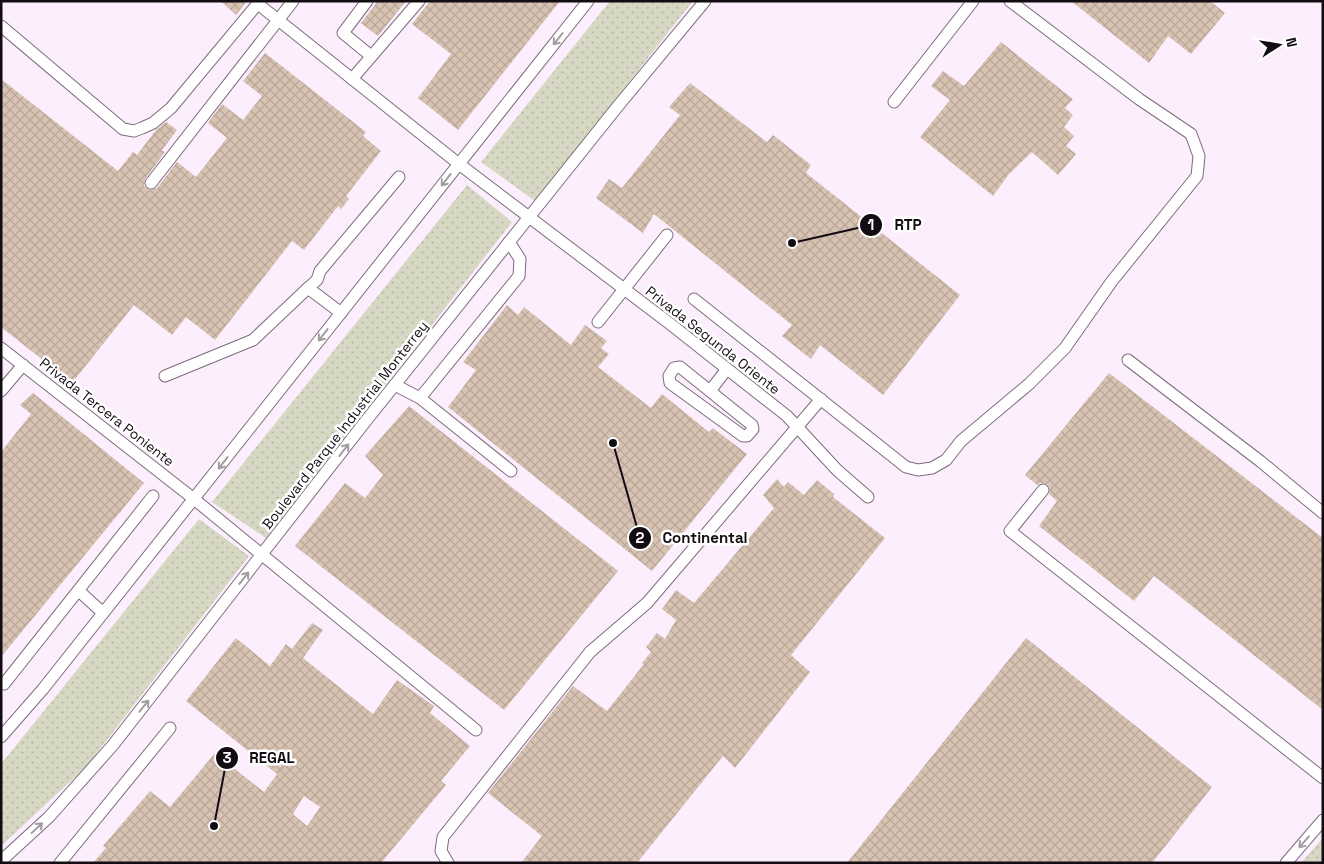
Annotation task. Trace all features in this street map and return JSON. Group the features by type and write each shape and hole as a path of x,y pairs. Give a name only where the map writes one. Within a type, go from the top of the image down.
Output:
{"street":[{"path":"151,183 293,1"},
{"path":"367,1 343,33 371,56"},
{"path":"352,79 419,1"},
{"path":"1,737 194,499 588,1"},
{"name":"Boulevard Parque Industrial Monterrey","path":"7,860 70,795 113,745 395,385 705,1"},
{"path":"894,102 972,1"},
{"path":"694,299 906,467 918,470 932,468 946,460 961,441 1029,384 1065,348 1112,281 1197,176 1199,156 1191,134 1139,99 1010,1"},
{"path":"1,26 123,129 134,131 153,123 171,108 259,3"},
{"name":"Privada Segunda Oriente","path":"259,3 459,164 727,369 798,428 837,470 868,497"},
{"path":"165,376 253,340 308,288 399,177"},
{"path":"598,322 622,288 667,235"},
{"path":"420,398 519,276 520,259 509,242"},
{"path":"308,288 341,313"},
{"name":"Privada Tercera Poniente","path":"1,348 194,499 476,730"},
{"path":"1128,360 1323,513"},
{"path":"1,391 23,365"},
{"path":"680,367 710,391 752,425 753,429 747,436 742,435 670,383 668,376 674,368 680,367"},
{"path":"710,391 727,369"},
{"path":"395,385 420,398 511,471"},
{"path":"448,863 440,851 443,837 590,652 647,603 820,400"},
{"path":"1043,490 1010,531 1323,778"},
{"path":"4,684 154,496"},
{"path":"79,592 103,613"},
{"path":"60,863 170,728"},
{"path":"1286,863 1323,820"}],"green space":[{"path":"610,1 693,1 535,201 481,162"},
{"path":"467,185 512,222 266,538 212,502"},
{"path":"199,519 249,556 86,767 1,846 1,764"},
{"path":"1323,838 1323,863 1301,863"}],"building":[{"path":"221,1 247,1 236,15"},
{"path":"378,1 406,1 378,36 361,23"},
{"path":"430,1 560,1 458,130 418,98 451,54 412,24"},
{"path":"1071,1 1210,1 1225,13 1191,54 1168,36 1149,63"},
{"path":"1001,42 1073,99 1065,108 1073,115 1064,127 1074,136 1066,146 1076,154 1058,175 1032,152 1009,174 993,196 920,137 950,100 931,86 943,71 964,86"},
{"path":"265,53 366,132 363,136 381,151 346,196 349,199 341,209 338,206 304,250 292,241 215,340 186,317 172,335 134,305 72,383 1,327 1,79 118,171 133,152 137,155 156,130 166,122 177,130 162,150 165,152 145,179 144,186 150,190 157,188 177,162 196,177 227,138 208,123 222,104 243,120 262,96 243,81"},
{"path":"690,83 767,142 773,135 811,165 806,173 960,295 883,395 820,345 811,359 782,336 792,325 654,214 643,233 596,198 609,179 622,188 680,115 669,107"},
{"path":"507,305 518,315 524,307 571,345 585,325 607,341 601,348 609,354 598,367 651,408 662,394 709,432 713,428 747,454 652,571 448,407 476,370 463,362"},
{"path":"1109,373 1323,538 1323,710 1154,576 1134,601 1039,526 1057,501 1049,494 1050,488 1047,484 1041,483 1037,485 1025,475"},
{"path":"33,393 144,483 1,657 1,452 31,414 20,405"},
{"path":"409,406 618,571 504,710 295,546 345,483 365,498 383,475 365,456"},
{"path":"777,479 784,487 788,482 804,495 817,480 834,494 833,497 885,538 791,655 810,672 735,768 723,756 637,863 521,863 542,836 488,793 573,686 607,711 644,664 642,663 651,652 646,647 657,633 665,639 676,620 662,609 676,590 694,603 774,508 763,495"},
{"path":"312,623 323,630 303,658 373,714 397,680 434,706 430,713 470,746 441,781 446,785 381,863 93,863 106,848 103,846 150,791 170,807 215,753 264,792 277,774 186,701 236,638 270,666 286,644 292,649","holes":["304,796 320,807 307,826 293,814"]},
{"path":"1026,638 1212,787 1152,863 847,863"}],"place":[{"name":"RTP","path":"792,243"},
{"name":"Continental","path":"613,443"},
{"name":"REGAL","path":"214,826"}]}
